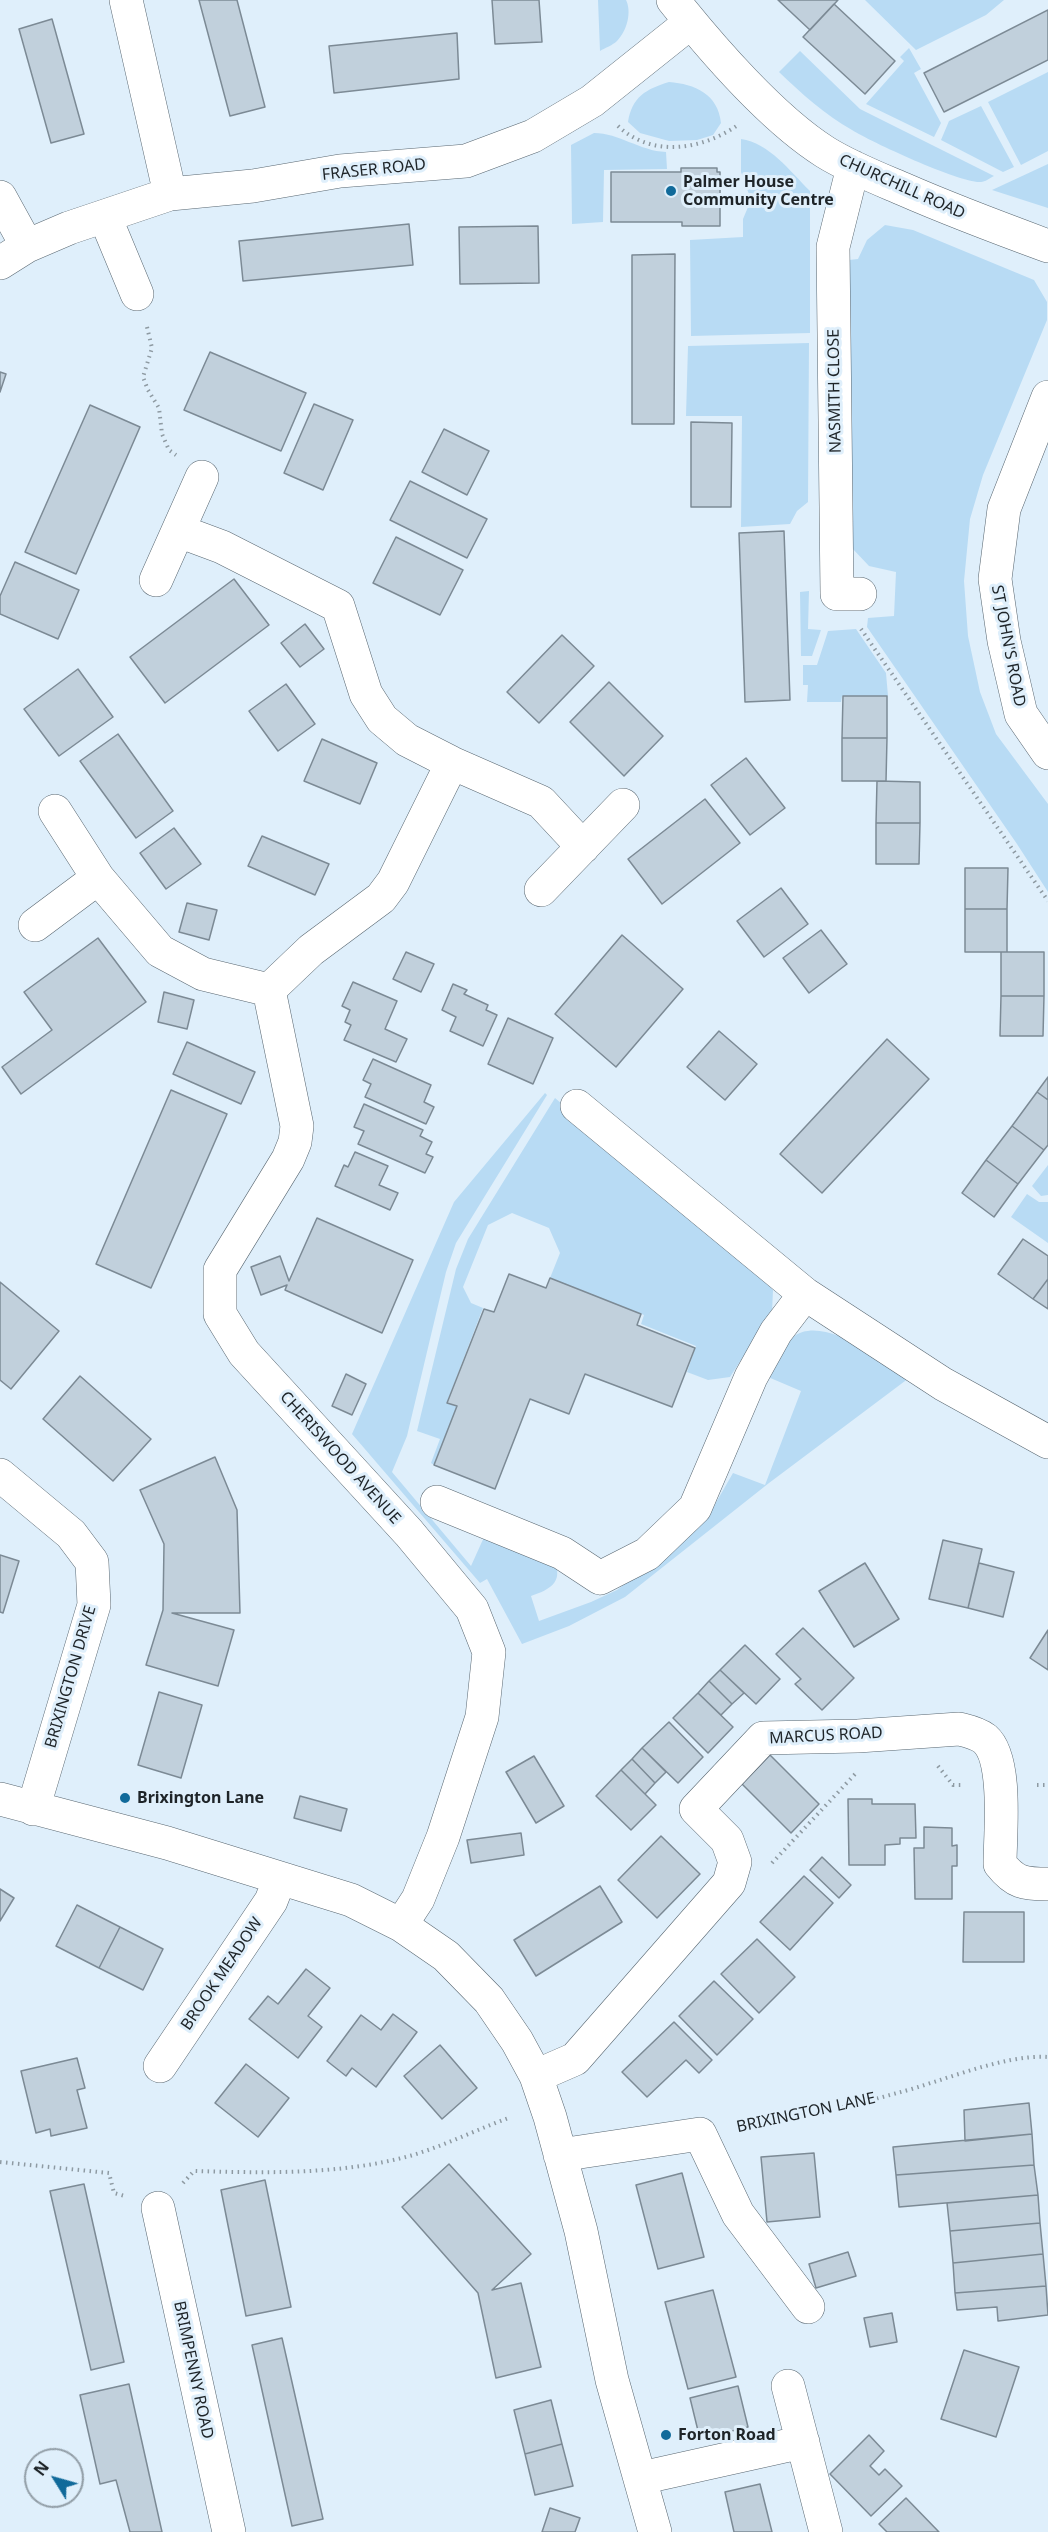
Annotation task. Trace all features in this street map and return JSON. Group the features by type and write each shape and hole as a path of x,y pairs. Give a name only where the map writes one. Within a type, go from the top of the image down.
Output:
{"street":[{"path":"126,0 170,194"},
{"name":"FRASER ROAD","path":"0,197 14,255 69,228 170,194 253,186 340,171 466,161 533,136 591,101 682,11"},
{"name":"CHURCHILL ROAD","path":"682,11 796,132 825,152 853,167 965,216 1048,246"},
{"name":"NASMITH CLOSE","path":"853,167 833,247 837,594 860,594"},
{"path":"105,217 137,294"},
{"name":"ST JOHN'S ROAD","path":"1048,397 1004,509 995,579 1004,641 1021,714 1048,753"},
{"path":"156,580 202,477"},
{"path":"179,531 222,547 338,606 366,694 382,719 407,740 452,763 541,802 583,847"},
{"path":"55,811 98,878 160,951 203,974 269,990 311,950 365,910 387,890 452,763"},
{"path":"541,890 623,805"},
{"path":"35,925 98,878"},
{"name":"CHERISWOOD AVENUE","path":"269,990 297,1126 295,1142 288,1159 220,1270 220,1314 244,1353 409,1533 472,1609 489,1652 482,1717 447,1826 418,1899 401,1925"},
{"path":"577,1106 805,1294 943,1384 1048,1442"},
{"path":"437,1502 562,1553 600,1578 647,1554 695,1508 751,1377 776,1332 805,1294"},
{"name":"BRIXINGTON DRIVE","path":"0,1475 71,1534 92,1562 94,1605 33,1809"},
{"name":"MARCUS ROAD","path":"541,2091 575,2059 729,1882 735,1862 727,1840 696,1809 763,1738 858,1736 959,1729 973,1732 986,1740 996,1759 1001,1785 1000,1864 1011,1877 1027,1884 1048,1884"},
{"path":"0,1799 167,1843 351,1900 401,1925 446,1956 489,2000 517,2041 541,2091 581,2231 612,2380 655,2532"},
{"name":"BROOK MEADOW","path":"160,2066 271,1901 280,1878"},
{"path":"560,2155 700,2134 738,2214 808,2307"},
{"name":"BRIMPENNY ROAD","path":"158,2208 229,2532"},
{"path":"788,2386 826,2532"},
{"path":"641,2478 803,2442"}],"path":[{"path":"591,101 630,136 647,145 673,148 699,144 723,135 768,104"},
{"path":"137,294 152,348 143,377 159,408 162,434 169,450 205,467 202,477"},
{"path":"860,594 859,625 1048,901"},
{"path":"931,1758 953,1785 964,1785"},
{"path":"767,1869 863,1767"},
{"name":"BRIXINGTON LANE","path":"700,2134 802,2117 898,2093 1000,2063 1036,2056 1048,2057"},
{"path":"0,2162 109,2173 114,2193 158,2208 194,2171 300,2171 360,2165 412,2155 541,2091"}],"shaded area":[{"path":"598,0 626,0 629,10 628,21 621,37 600,51"},
{"path":"865,0 1004,0 986,15 916,50"},
{"path":"909,48 921,69 914,73 941,123 934,137 866,104 904,61 900,57"},
{"path":"800,51 860,109 994,176 986,181 971,181 937,170 862,136 832,118 779,72"},
{"path":"1048,72 1048,151 1021,165 988,102"},
{"path":"669,82 696,88 710,98 719,113 721,123 713,135 697,140 669,141 640,133 628,122 633,106 641,95"},
{"path":"981,106 1014,167 1003,172 941,140 949,121"},
{"path":"594,133 612,136 647,149 666,152 667,169 604,170 603,222 572,224 571,145"},
{"path":"741,139 770,152 810,191 810,333 691,336 690,240 743,237 743,219 751,200 741,172"},
{"path":"1048,164 1048,208 992,190"},
{"path":"885,225 913,230 1034,280 1047,302 1047,320 983,475 970,519 964,581 968,636 980,692 996,734 1048,804 1048,892 867,627 868,618 894,616 896,572 869,566 851,547 849,260 858,259 867,240"},
{"path":"809,343 808,502 797,511 790,524 741,527 742,416 686,416 688,346"},
{"path":"809,591 808,629 821,630 812,656 801,656 800,592"},
{"path":"856,629 886,673 888,696 842,696 841,702 807,702 808,685 803,685 803,665 817,665 828,631"},
{"path":"545,1093 547,1095 456,1243 446,1272 407,1436 392,1472 471,1566 485,1535 556,1566 557,1578 554,1583 531,1596 539,1621 617,1590 655,1561 714,1506 733,1473 765,1485 801,1391 768,1377 793,1337 806,1331 820,1331 836,1335 869,1351 909,1378 769,1483 625,1597 569,1626 522,1644 487,1579 480,1583 352,1434 454,1202"},
{"path":"555,1098 752,1267 773,1290 772,1312 730,1377 708,1380 687,1372 696,1346 641,1324 644,1315 550,1278 560,1253 549,1228 512,1213 488,1225 463,1287 471,1303 483,1308 447,1402 457,1406 434,1465 431,1463 440,1439 417,1431 456,1269 468,1239"},
{"path":"1048,1165 1048,1195 1041,1196 1032,1186"},
{"path":"1027,1194 1039,1202 1048,1202 1048,1243 1011,1217"}],"building":[{"path":"199,0 237,0 265,107 230,116"},
{"path":"492,0 539,0 542,42 495,44"},
{"path":"778,0 838,0 810,30"},
{"path":"834,4 895,61 865,94 803,37"},
{"path":"1048,10 1048,60 944,112 924,73"},
{"path":"52,19 84,134 51,143 19,29"},
{"path":"457,33 459,79 334,93 329,46"},
{"path":"681,168 717,168 717,172 720,172 720,226 682,226 682,222 611,222 611,172 681,172"},
{"path":"409,224 413,265 243,281 239,241"},
{"path":"538,226 539,283 460,284 459,227"},
{"path":"675,254 674,424 632,424 632,255"},
{"path":"210,352 306,393 281,451 184,410"},
{"path":"0,372 6,374 0,392"},
{"path":"314,404 353,420 323,490 284,473"},
{"path":"90,405 140,427 76,574 25,552"},
{"path":"691,422 732,423 731,507 691,507"},
{"path":"444,429 489,451 467,495 422,472"},
{"path":"410,481 487,519 467,558 390,520"},
{"path":"784,531 790,700 745,702 739,533"},
{"path":"396,537 463,570 440,615 373,583"},
{"path":"15,562 79,590 58,639 0,614 0,596"},
{"path":"234,579 269,625 165,703 130,657"},
{"path":"305,624 324,649 300,667 281,643"},
{"path":"562,635 594,666 539,723 507,692"},
{"path":"78,669 113,717 59,756 24,709"},
{"path":"609,682 663,736 624,776 570,722"},
{"path":"286,684 315,724 278,751 249,711"},
{"path":"843,696 887,696 887,738 842,738"},
{"path":"118,734 173,811 136,838 80,761"},
{"path":"842,738 887,738 886,781 842,781"},
{"path":"322,739 377,763 360,804 304,781"},
{"path":"746,758 785,808 750,835 711,785"},
{"path":"877,781 920,782 920,823 876,823"},
{"path":"705,799 740,843 662,904 628,859"},
{"path":"876,823 920,823 919,864 876,864"},
{"path":"174,828 201,864 166,889 140,853"},
{"path":"262,836 329,864 315,895 248,866"},
{"path":"965,868 1008,868 1007,909 965,909"},
{"path":"781,888 808,924 764,957 737,921"},
{"path":"187,903 217,910 209,940 179,932"},
{"path":"965,909 1007,909 1007,952 965,952"},
{"path":"821,930 847,964 809,993 783,958"},
{"path":"622,935 683,989 616,1067 555,1014"},
{"path":"98,938 146,1002 21,1094 2,1067 52,1030 24,992"},
{"path":"406,952 434,964 421,992 393,979"},
{"path":"1001,952 1044,952 1044,996 1001,996"},
{"path":"353,982 397,1001 385,1029 407,1039 396,1062 344,1040 351,1025 345,1022 350,1010 342,1006"},
{"path":"453,984 467,990 464,994 488,1005 486,1010 497,1015 483,1046 450,1031 456,1017 442,1010"},
{"path":"164,992 194,1000 187,1029 158,1022"},
{"path":"1001,996 1044,996 1043,1036 1000,1036"},
{"path":"508,1018 553,1038 533,1084 488,1064"},
{"path":"719,1031 757,1064 725,1100 687,1067"},
{"path":"887,1039 929,1079 822,1193 780,1154"},
{"path":"187,1042 255,1072 241,1104 173,1074"},
{"path":"373,1059 431,1085 424,1102 434,1107 426,1124 365,1097 371,1084 363,1080"},
{"path":"1048,1077 1048,1100 1037,1092"},
{"path":"171,1090 227,1114 151,1288 96,1264"},
{"path":"1037,1092 1048,1100 1048,1145 1044,1150 1012,1126"},
{"path":"364,1104 423,1130 420,1136 432,1142 426,1154 433,1157 425,1173 358,1144 364,1131 354,1127"},
{"path":"1012,1126 1044,1150 1018,1184 986,1160"},
{"path":"355,1152 388,1166 379,1185 398,1193 390,1210 335,1186 344,1165 348,1167"},
{"path":"986,1160 1018,1184 994,1217 962,1193"},
{"path":"317,1218 413,1260 382,1333 285,1290 287,1285 261,1295 251,1267 280,1256 289,1281"},
{"path":"1023,1239 1048,1256 1048,1279 1033,1299 998,1274"},
{"path":"509,1274 546,1288 550,1278 641,1314 637,1325 695,1348 672,1407 585,1374 569,1414 530,1399 495,1489 434,1465 457,1406 447,1403 484,1309 494,1312"},
{"path":"1048,1279 1048,1309 1033,1299"},
{"path":"0,1282 59,1331 11,1389 0,1380"},
{"path":"346,1374 366,1384 352,1415 332,1406"},
{"path":"80,1376 151,1439 113,1481 43,1419"},
{"path":"215,1457 237,1510 240,1613 172,1613 234,1630 218,1686 146,1665 163,1610 164,1544 140,1490"},
{"path":"943,1540 982,1549 968,1608 929,1599"},
{"path":"0,1555 19,1561 3,1613 0,1612"},
{"path":"865,1563 899,1619 854,1647 819,1591"},
{"path":"979,1563 1014,1572 1003,1617 968,1608"},
{"path":"803,1628 854,1678 822,1710 795,1684 801,1679 776,1654"},
{"path":"1048,1630 1048,1670 1030,1658"},
{"path":"745,1645 780,1679 756,1704 720,1670"},
{"path":"720,1670 744,1693 732,1704 709,1681"},
{"path":"709,1681 732,1704 721,1715 698,1693"},
{"path":"159,1692 202,1705 181,1778 138,1765"},
{"path":"698,1693 733,1727 708,1753 673,1718"},
{"path":"669,1722 703,1757 678,1783 642,1748"},
{"path":"642,1748 666,1772 655,1783 632,1759"},
{"path":"770,1755 819,1804 791,1833 742,1784"},
{"path":"534,1756 564,1806 536,1823 506,1772"},
{"path":"632,1759 655,1783 645,1794 621,1770"},
{"path":"621,1770 656,1805 631,1830 596,1796"},
{"path":"300,1796 347,1809 341,1831 294,1818"},
{"path":"848,1799 872,1799 872,1804 915,1804 916,1838 900,1838 900,1844 885,1845 885,1865 849,1865"},
{"path":"924,1827 952,1828 952,1846 957,1845 957,1866 952,1866 952,1899 915,1899 914,1848 924,1848"},
{"path":"521,1833 524,1855 471,1863 467,1840"},
{"path":"661,1836 700,1874 657,1918 618,1880"},
{"path":"822,1857 851,1885 839,1898 810,1870"},
{"path":"804,1876 833,1903 790,1950 760,1922"},
{"path":"600,1886 622,1922 536,1976 514,1940"},
{"path":"0,1889 14,1898 0,1921"},
{"path":"77,1905 120,1927 99,1968 56,1946"},
{"path":"964,1912 1024,1912 1024,1962 963,1962"},
{"path":"120,1927 163,1949 143,1990 99,1968"},
{"path":"757,1939 795,1977 759,2013 721,1974"},
{"path":"306,1969 330,1988 308,2016 322,2027 298,2058 249,2019 268,1996 278,2004"},
{"path":"714,1981 753,2019 717,2055 679,2016"},
{"path":"393,2014 417,2032 376,2087 352,2068 346,2076 327,2061 361,2015 381,2030"},
{"path":"674,2022 712,2060 699,2073 686,2060 647,2097 622,2072"},
{"path":"440,2045 477,2088 442,2119 404,2076"},
{"path":"77,2058 85,2088 77,2090 87,2128 51,2136 50,2129 36,2133 21,2071"},
{"path":"246,2064 289,2098 258,2137 215,2103"},
{"path":"1029,2103 1032,2134 965,2141 964,2110"},
{"path":"1032,2134 1034,2165 896,2175 893,2147"},
{"path":"814,2153 820,2217 767,2222 761,2157"},
{"path":"449,2164 531,2254 492,2290 521,2283 541,2367 496,2378 478,2293 402,2207"},
{"path":"1034,2165 1038,2195 899,2207 896,2175"},
{"path":"682,2173 704,2257 658,2269 636,2185"},
{"path":"265,2180 291,2307 246,2316 221,2190"},
{"path":"84,2184 124,2362 91,2370 50,2191"},
{"path":"1038,2195 1040,2223 950,2231 947,2203"},
{"path":"1040,2223 1043,2254 953,2263 950,2231"},
{"path":"848,2252 856,2276 816,2288 809,2264"},
{"path":"1043,2254 1046,2286 955,2293 953,2263"},
{"path":"1046,2286 1048,2315 998,2321 997,2307 957,2310 955,2293"},
{"path":"713,2290 736,2377 688,2389 665,2302"},
{"path":"892,2313 897,2342 870,2347 864,2318"},
{"path":"282,2338 323,2519 292,2526 252,2345"},
{"path":"964,2350 1019,2367 996,2437 941,2419"},
{"path":"129,2384 162,2532 130,2532 116,2480 100,2484 80,2395"},
{"path":"738,2386 748,2427 700,2439 690,2398"},
{"path":"551,2400 562,2444 525,2454 514,2410"},
{"path":"869,2435 884,2451 870,2466 879,2475 885,2469 902,2486 871,2516 830,2474"},
{"path":"562,2444 573,2486 535,2495 525,2454"},
{"path":"760,2484 772,2532 734,2532 725,2492"},
{"path":"906,2498 939,2532 887,2532 879,2524"},
{"path":"550,2508 580,2518 575,2532 542,2532"}],"place":[{"name":"Palmer House Community Centre","path":"671,191"},
{"name":"Brixington Lane","path":"125,1798"},
{"name":"Forton Road","path":"666,2435"}]}
